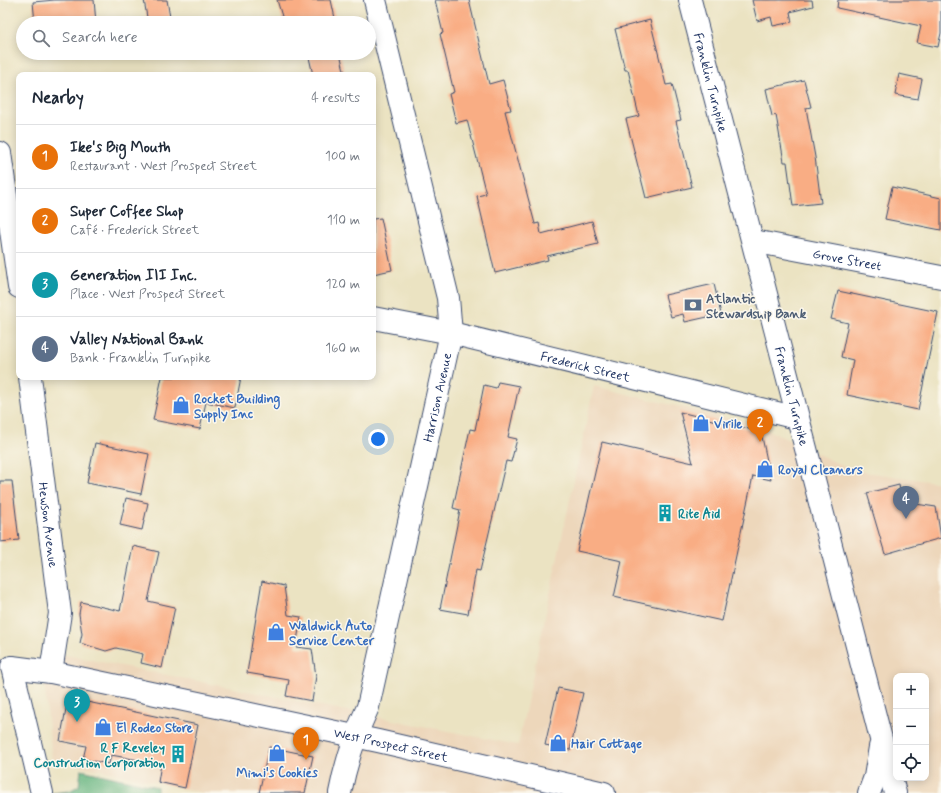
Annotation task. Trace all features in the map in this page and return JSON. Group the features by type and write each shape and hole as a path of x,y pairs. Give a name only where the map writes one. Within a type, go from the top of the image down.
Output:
{"street":[{"name":"Harrison Avenue","path":"340,793 345,764 354,737 368,707 451,333 448,298 375,0"},
{"name":"Franklin Turnpike","path":"690,0 895,793"},
{"path":"0,152 16,242"},
{"name":"Grove Street","path":"753,241 941,277"},
{"name":"Frederick Street","path":"376,319 451,333 797,418"},
{"name":"Hewson Avenue","path":"30,380 60,613 51,672"},
{"name":"West Prospect Street","path":"42,793 12,667 51,672 354,737 604,793"},
{"path":"869,793 875,777 882,740"}],"shaded area":[{"path":"594,386 762,427 851,470 941,483 941,793 203,793 52,759 41,650 518,745"}],"green space":[{"path":"81,770 157,787 157,793 52,793 69,791 79,786"}],"building":[{"path":"55,0 94,0 95,16 34,16 33,2"},
{"path":"144,0 167,0 170,16 147,16"},
{"path":"277,0 331,0 334,16 282,16"},
{"path":"435,0 469,0 489,84 503,80 511,110 505,111 535,224 539,223 541,234 592,221 598,244 547,256 548,260 495,273 477,196 486,194 467,120 456,123 449,94 454,92 440,34 443,33"},
{"path":"752,0 812,0 813,6 790,12 792,22 773,26 771,17 757,21"},
{"path":"838,0 941,0 941,33 938,47 917,43 921,26 837,8"},
{"path":"650,20 666,85 672,84 681,120 676,121 692,187 646,198 626,119 639,116 628,70 625,70 615,29"},
{"path":"310,60 342,60 344,72 312,72"},
{"path":"899,74 922,79 918,99 895,95"},
{"path":"804,80 811,107 806,108 815,157 821,203 793,206 787,162 784,162 776,115 772,116 766,89"},
{"path":"892,187 941,198 941,230 885,219"},
{"path":"381,218 392,270 376,273 376,219"},
{"name":"Atlantic Stewardship Bank","path":"714,284 721,314 685,322 683,314 671,317 665,295"},
{"path":"838,291 938,312 918,410 847,395 853,360 841,357 848,323 831,319"},
{"name":"Rocket Building Supply Inc","path":"161,380 240,380 235,408 206,402 200,429 153,420"},
{"path":"498,382 519,386 508,437 517,439 511,462 506,461 480,571 476,570 468,614 440,609 460,510 453,508 470,429 475,430 484,385 496,388"},
{"name":"Rite Aid","path":"680,412 761,432 771,480 753,476 722,621 614,597 622,561 577,551 602,442 693,463"},
{"path":"95,443 149,454 141,494 87,483"},
{"path":"0,481 12,481 19,540 0,542"},
{"path":"899,485 902,502 936,507 941,538 885,554 867,493"},
{"path":"126,498 148,503 142,530 120,525"},
{"path":"133,546 159,552 148,601 175,607 162,668 141,663 143,654 116,648 106,651 80,643 82,634 79,614 81,602 120,611"},
{"name":"Waldwick Auto Service Center","path":"262,581 284,586 288,615 301,617 296,647 312,649 316,676 312,701 286,696 289,680 247,673"},
{"path":"558,688 583,693 570,750 545,745"},
{"path":"68,698 198,725 185,788 158,782 161,764 111,755 109,764 83,759 86,746 60,741"},
{"path":"269,747 313,756 305,793 259,793"}],"place":[{"name":"Atlantic Stewardship Bank","path":"693,305"},
{"name":"Rocket Building Supply Inc","path":"181,405"},
{"name":"Virile","path":"701,423"},
{"name":"Super Coffee Shop","path":"760,442"},
{"name":"Royal Cleaners","path":"765,469"},
{"name":"Rite Aid","path":"665,513"},
{"name":"Valley National Bank","path":"906,519"},
{"name":"Waldwick Auto Service Center","path":"276,632"},
{"name":"Generation III Inc.","path":"77,722"},
{"name":"El Rodeo Store","path":"103,727"},
{"name":"Hair Cottage","path":"558,743"},
{"name":"Mimi's Cookies","path":"277,753"},
{"name":"R F Reveley Construction Corporation","path":"178,754"},
{"name":"Ike's Big Mouth","path":"306,760"}]}
